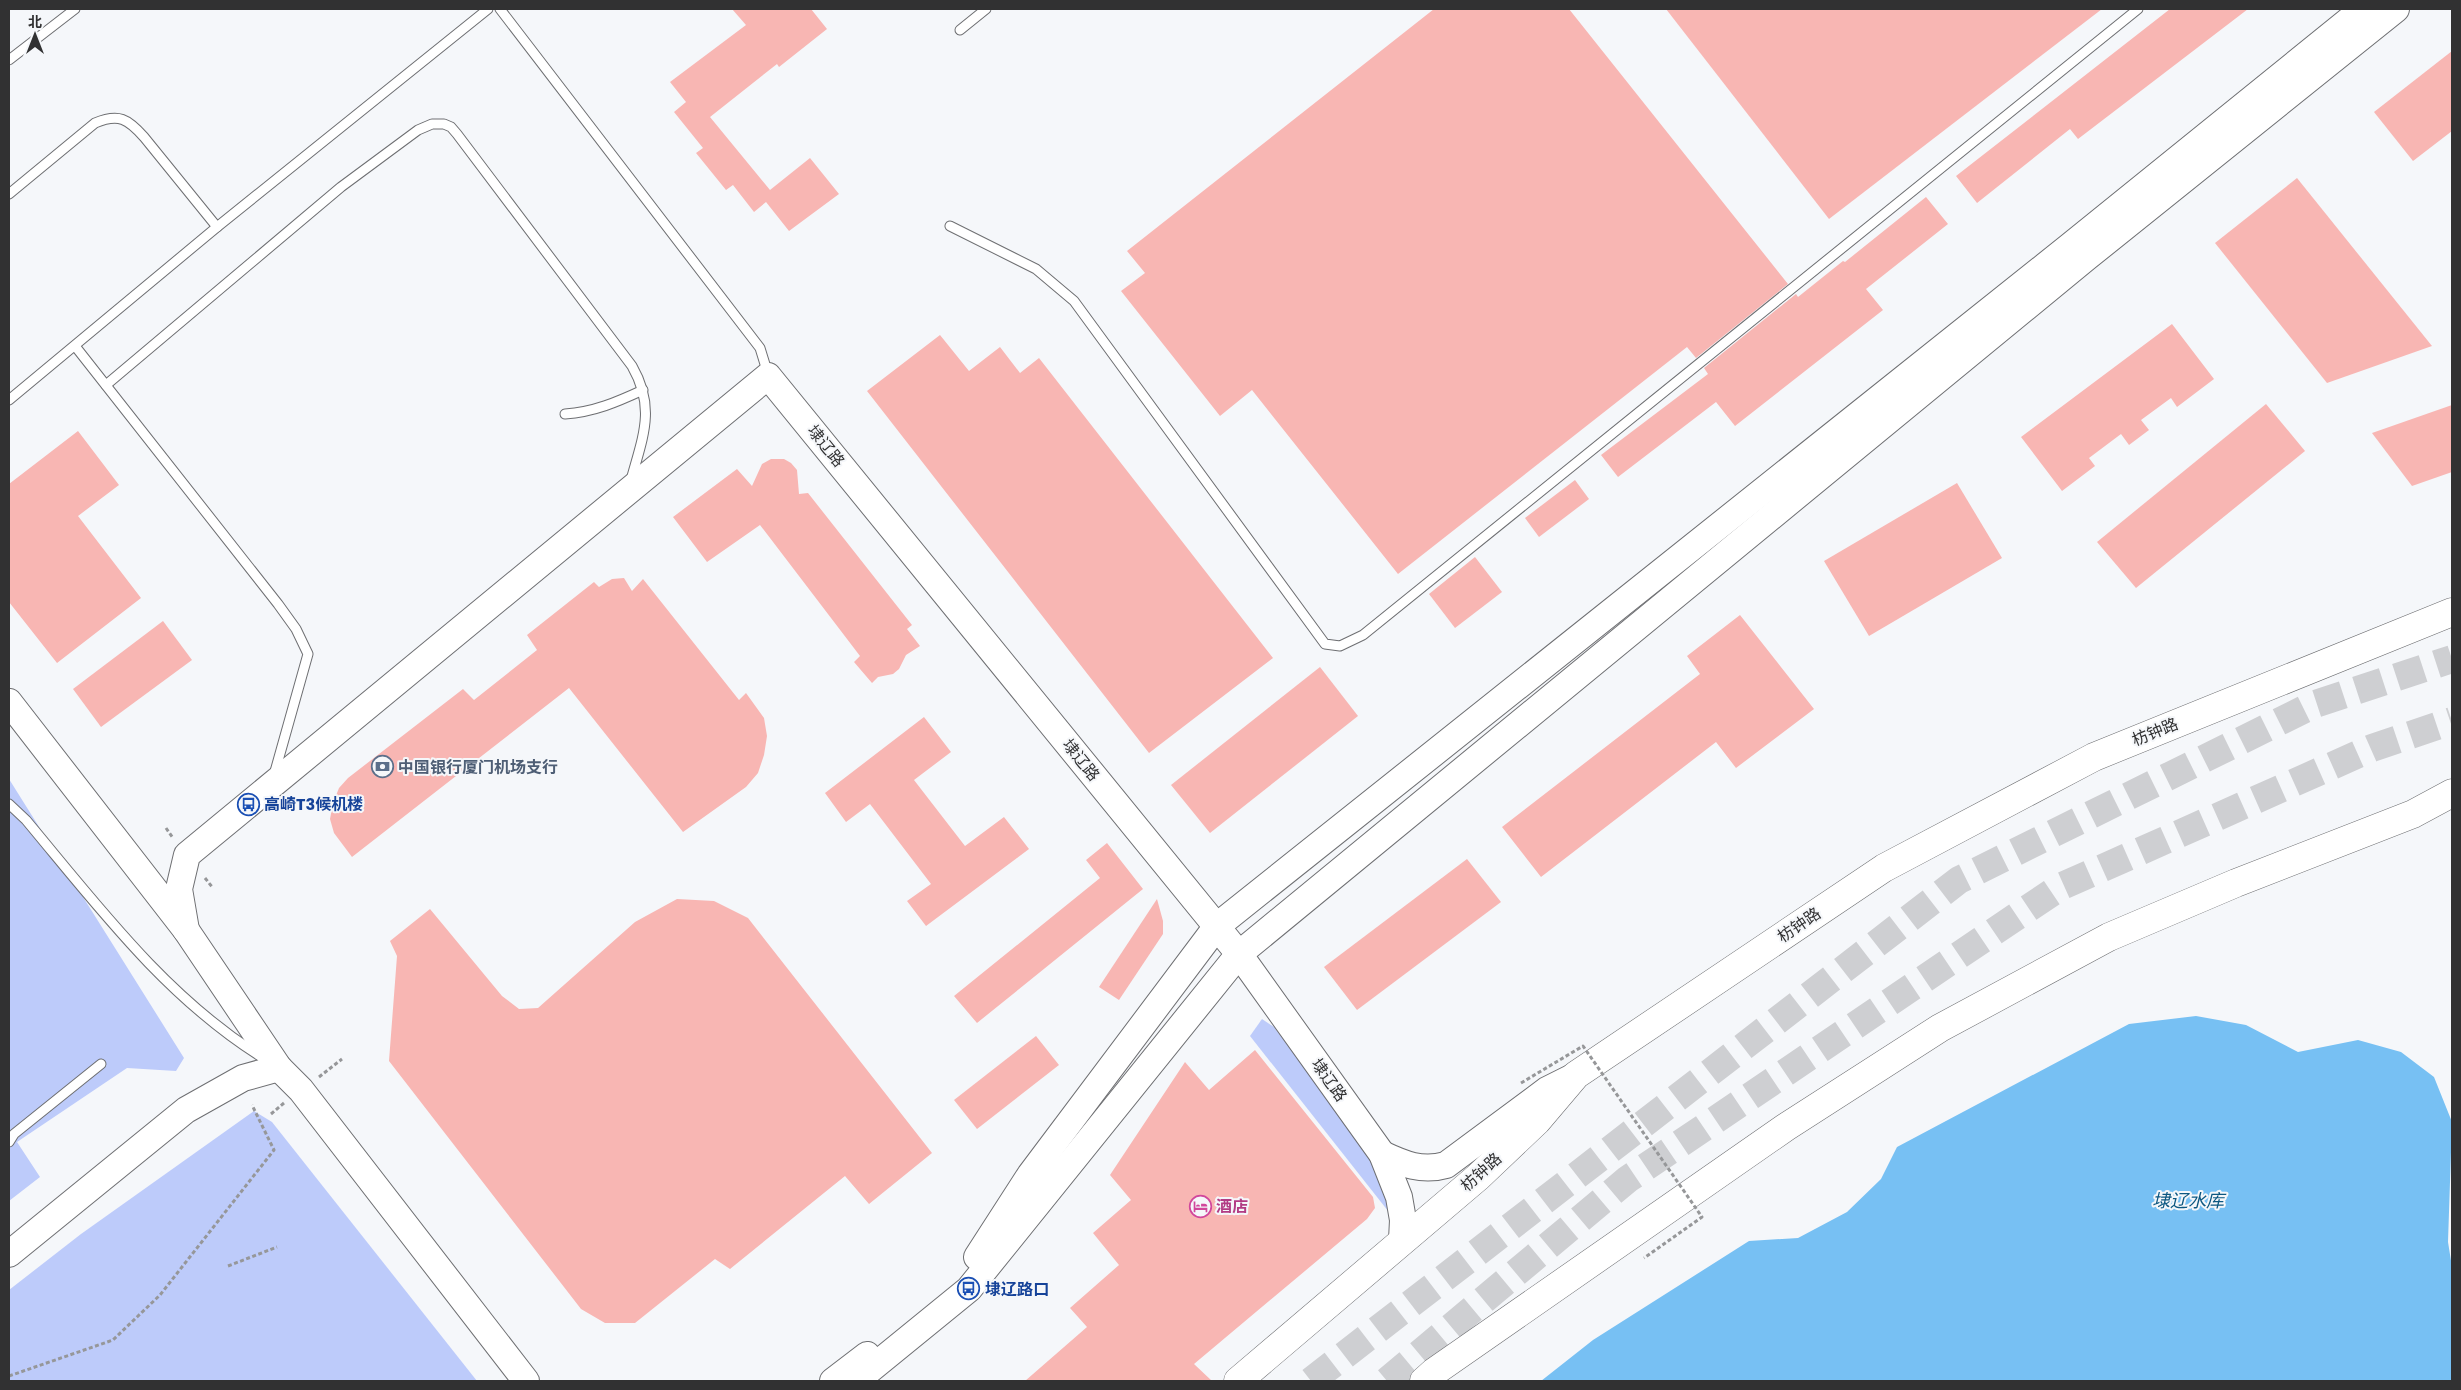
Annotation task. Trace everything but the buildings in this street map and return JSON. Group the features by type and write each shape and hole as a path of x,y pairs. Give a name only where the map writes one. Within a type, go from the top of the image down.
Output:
{"highway":[{"name":"枋钟路","path":"1238,1381 1478,1177 1530,1127 1576,1075 1884,868 2094,757 2452,612"},
{"path":"1424,1381 1487,1334 1786,1127 1940,1028 2109,938 2236,883 2412,814 2452,793"}],"main road":[{"path":"833,1381 960,1282 1030,1175 1217,926 2063,252 2363,9"},
{"path":"856,1381 969,1289 1239,954 2086,258 2396,9"},
{"path":"186,930 179,889 187,855 768,376"},
{"name":"埭辽路","path":"768,376 1239,954 1382,1154 1399,1197 1403,1220 1402,1240"},
{"path":"9,702 186,930 279,1068 301,1090 526,1381"},
{"path":"9,1254 186,1110 243,1078 279,1068"},
{"path":"1382,1154 1415,1167 1428,1169 1446,1165 1547,1090 1576,1075"}],"lane":[{"path":"9,60 75,9"},
{"path":"500,9 760,348 768,376"},
{"path":"960,30 986,9"},
{"path":"950,226 1036,269 1074,301 1325,644 1340,646 1363,635 2138,9"},
{"path":"9,400 217,227 484,10"},
{"path":"9,194 95,123 104,120 123,119 138,130 217,227"},
{"path":"106,385 201,303 353,178 418,130 437,124 451,127 457,134 632,366 643,390 647,405 646,417 628,493"},
{"path":"76,346 278,604 296,629 308,654 270,787"},
{"path":"565,414 586,412 605,407 643,390"},
{"path":"9,804 26,820 132,945 174,989 241,1044 279,1068"},
{"path":"9,1142 14,1134 101,1064"}],"path":[{"path":"1522,1083 1584,1046 1702,1217 1644,1258"},
{"path":"9,1376 113,1340 160,1295 274,1150 252,1106"},
{"path":"228,1266 277,1247"}],"shaded area":[{"path":"9,779 184,1058 176,1071 127,1068 17,1142 40,1177 9,1201"},
{"path":"1262,1019 1274,1027 1378,1167 1392,1216 1250,1036"},
{"path":"254,1111 272,1122 477,1381 9,1381 9,1290 81,1234"}],"water":[{"name":"埭辽水库","path":"2196,1016 2246,1025 2298,1052 2358,1040 2401,1052 2434,1077 2452,1122 2448,1242 2452,1267 2452,1381 1541,1381 1593,1340 1749,1241 1798,1238 1847,1212 1881,1179 1897,1147 2129,1024"}],"tunnel":[{"path":"1311,1381 1959,880 2315,704 2452,659"},
{"path":"1387,1381 1628,1179 2060,887 2372,748 2452,721"}],"place":[{"name":"中国银行厦门机场支行","path":"382,767"},
{"name":"高崎T3候机楼","path":"248,804"},
{"name":"酒店","path":"1200,1206"},
{"name":"埭辽路口","path":"969,1289"}]}
